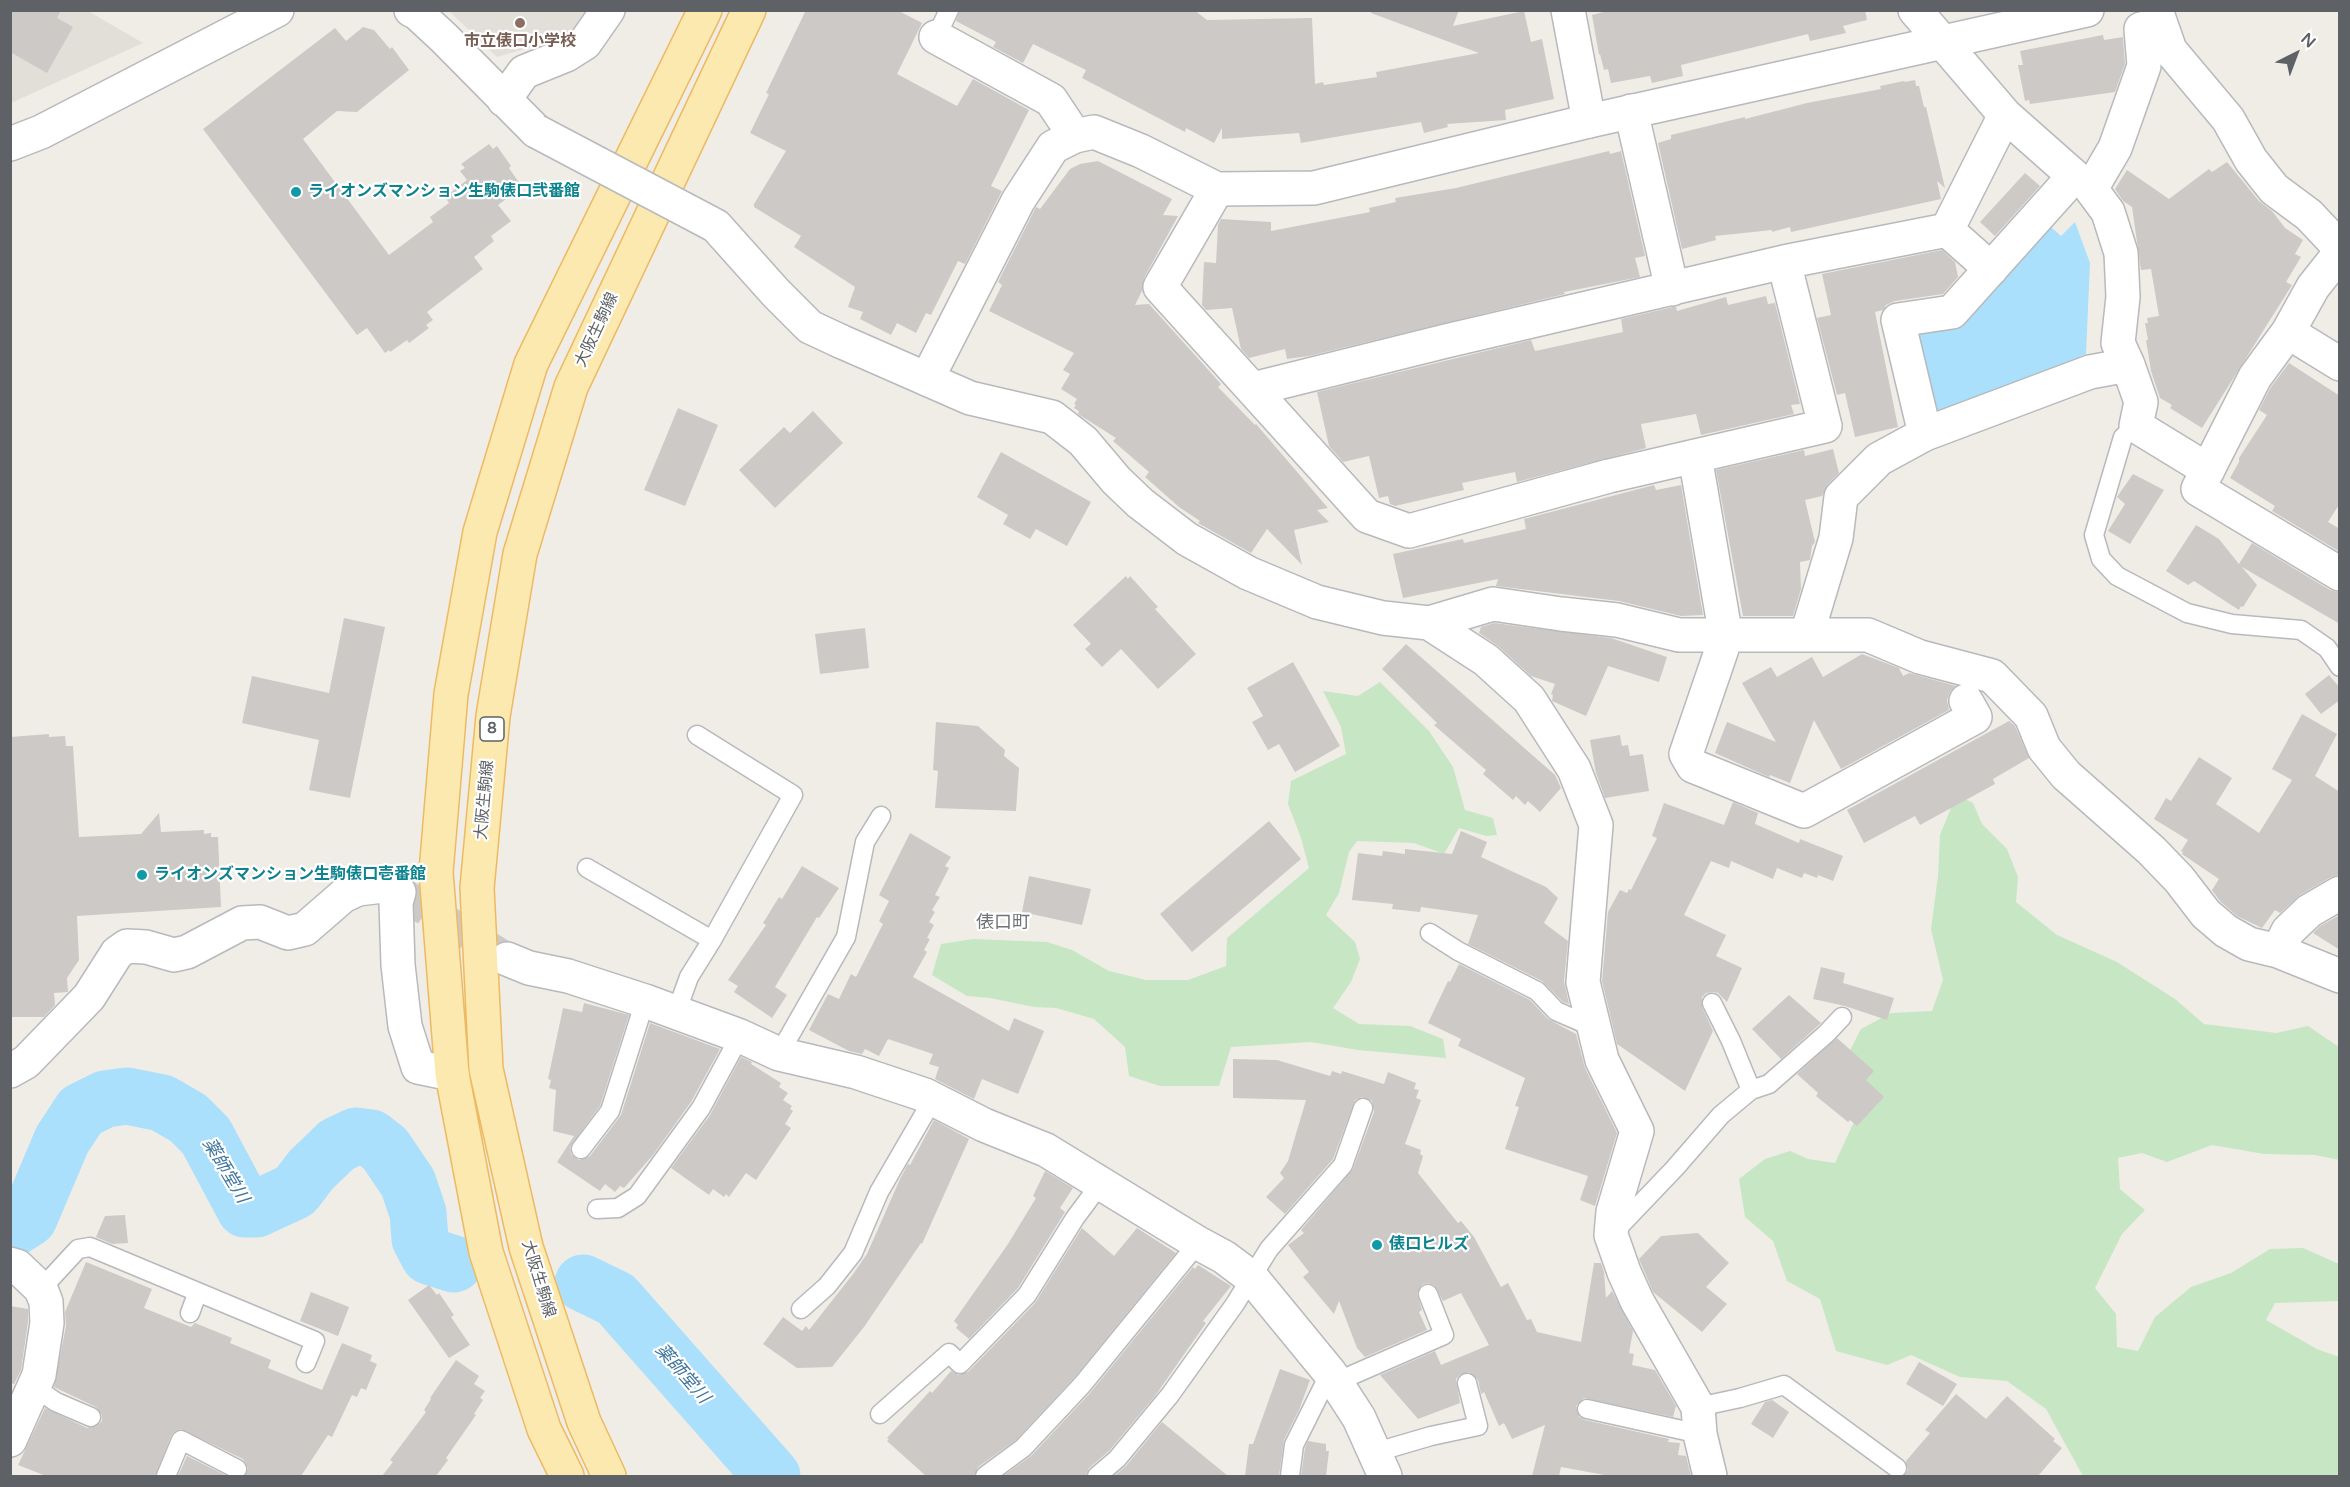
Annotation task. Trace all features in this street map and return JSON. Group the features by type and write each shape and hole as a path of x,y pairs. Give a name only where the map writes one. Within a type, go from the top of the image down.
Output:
{"main road":[{"path":"567,1476 544,1429 486,1252 452,1074 436,872 451,694 480,532 531,364 705,10"},
{"name":"大阪生駒線","path":"609,1476 584,1422 526,1247 486,1069 477,888 493,716 520,554 571,387 749,10"}],"street":[{"path":"10,144 41,132 277,10"},
{"path":"411,10 444,38 536,131 716,226 776,294 810,327 970,398 1052,417 1083,441 1116,480 1140,503 1187,540 1248,573 1317,602 1383,618 1429,623 1493,604 1617,620 1679,635 1726,637 1807,634 1868,635 1920,657 1992,676 2031,716 2044,748 2066,775 2151,850 2179,879 2206,914 2226,932 2249,944 2278,951 2340,976"},
{"path":"504,100 524,72 566,55 585,43 608,10"},
{"path":"1568,10 1589,121"},
{"path":"1915,10 2005,115 2074,176 1952,312 1898,320 1925,434"},
{"path":"927,379 1018,201 1053,147 1075,136 1094,132 1141,151 1217,189 1314,188 1631,111 2076,11"},
{"path":"2149,20 2170,50 2228,119 2251,160 2274,189 2309,215 2340,248"},
{"path":"2149,20 2144,66 2115,148 2091,189 2108,212 2121,253 2123,297 2118,343 2141,402 2136,426 2208,470"},
{"path":"942,24 1051,100 1075,136"},
{"path":"1631,111 1672,289"},
{"path":"1947,230 2005,115"},
{"path":"1217,189 1160,287 1367,516 1408,531 1608,476 1825,426 1784,262"},
{"path":"1253,389 1784,262 1947,230"},
{"path":"1947,230 1991,269"},
{"path":"2340,253 2313,287 2288,332 2255,377 2198,489 2340,574"},
{"path":"2288,332 2340,364"},
{"path":"1807,634 1836,538 1841,496 1879,459 1925,434 2090,372 2128,365"},
{"path":"1695,456 1726,637 1686,754 1693,766 1804,811 1975,717 1966,701"},
{"path":"1429,623 1486,660 1529,699 1574,769 1596,825 1583,982 1602,1060 1637,1131 1613,1212 1611,1235 1637,1301 1699,1420 1710,1476"},
{"path":"10,1071 26,1062 89,997 117,953 128,946 146,947 174,955 242,922 252,921 288,933 305,929 343,896 358,889 383,886 399,892 396,903 397,954 405,1026 418,1067 452,1074"},
{"path":"2278,951 2288,931 2309,911 2340,893"},
{"path":"507,959 529,968 568,976 645,1001 740,1036 779,1054 856,1072 933,1099 984,1125 1046,1149 1224,1257 1252,1278 1333,1378 1359,1418 1379,1465"},
{"path":"10,1264 17,1266 41,1289 46,1302 47,1323 39,1376 19,1414"}],"lane":[{"path":"2136,426 2123,437 2094,535 2101,559 2117,576 2187,613 2232,624 2301,630 2327,648 2340,667"},
{"path":"676,1012 688,977 712,940 793,795 697,735"},
{"path":"779,1054 846,937 865,842 881,816"},
{"path":"587,868 712,940"},
{"path":"1430,933 1458,951 1537,991 1556,1011 1593,1027"},
{"path":"581,1149 609,1111 645,1001"},
{"path":"1712,1003 1751,1090"},
{"path":"1611,1235 1676,1168 1721,1115 1751,1090 1769,1084 1842,1017"},
{"path":"597,1209 618,1208 638,1196 701,1108 740,1036"},
{"path":"801,1309 827,1286 853,1252 879,1192 933,1099"},
{"path":"1097,1476 1117,1460 1170,1395 1252,1278 1269,1248 1343,1165 1363,1108"},
{"path":"880,1414 949,1353 960,1364 1027,1295 1075,1218 1101,1183"},
{"path":"984,1476 1023,1448 1082,1385 1198,1243"},
{"path":"41,1289 78,1249 90,1247 197,1294 315,1341 306,1363"},
{"path":"190,1313 197,1294"},
{"path":"1290,1476 1294,1445 1333,1378 1444,1335 1428,1294"},
{"path":"1379,1465 1431,1436 1478,1426 1467,1383"},
{"path":"1587,1409 1699,1420 1740,1398 1784,1384 1897,1468"},
{"path":"19,1414 56,1402 91,1417"},
{"path":"166,1476 181,1440 237,1469"}],"shaded area":[{"path":"10,11 88,11 143,43 11,103"},
{"name":"市立俵口小学校","path":"449,11 588,11 570,36 497,57"}],"green space":[{"path":"1380,682 1429,731 1453,767 1465,810 1493,818 1497,835 1486,836 1459,828 1444,854 1414,843 1357,841 1349,852 1339,893 1326,915 1355,942 1360,959 1351,982 1333,1008 1359,1024 1410,1026 1443,1039 1446,1058 1358,1050 1311,1042 1231,1047 1219,1086 1160,1086 1129,1076 1125,1047 1094,1019 1056,1008 1034,1007 967,996 932,975 941,944 973,939 1047,942 1072,950 1109,971 1146,980 1188,980 1226,966 1227,938 1309,868 1288,804 1291,781 1346,754 1341,727 1323,691 1358,696"},
{"path":"1963,798 1973,803 1982,824 2007,849 2018,877 2016,902 2057,935 2117,962 2175,999 2204,1024 2276,1033 2308,1026 2339,1047 2339,1160 2315,1155 2264,1154 2212,1145 2167,1162 2142,1153 2118,1158 2120,1189 2145,1210 2122,1234 2095,1288 2116,1314 2117,1347 2138,1351 2155,1317 2191,1287 2231,1273 2270,1249 2303,1248 2339,1264 2339,1301 2275,1303 2266,1320 2317,1349 2339,1357 2339,1476 2083,1476 2046,1409 2007,1381 1960,1377 1911,1355 1887,1365 1836,1351 1820,1299 1787,1281 1773,1241 1745,1217 1739,1179 1765,1159 1790,1151 1808,1159 1835,1163 1852,1126 1867,1103 1845,1060 1861,1029 1891,1013 1932,1011 1943,980 1931,929 1938,876 1940,835 1953,803"}],"water":[{"path":"2043,220 2061,236 2075,222 2090,263 2086,354 1928,422 1907,328"}],"building":[{"path":"10,10 61,10 57,18 73,27 47,73 10,52"},
{"path":"806,10 897,10 922,23 897,74 957,106 973,79 1029,110 991,186 1002,191 965,264 958,261 931,315 926,313 916,333 897,323 891,335 860,319 863,312 848,307 855,287 794,247 801,236 754,207 786,151 750,133 769,94 766,93"},
{"path":"960,10 1194,10 1207,20 1312,18 1315,84 1323,82 1324,85 1377,77 1376,72 1479,53 1371,13 1372,10 1459,10 1453,26 1524,11 1531,42 1542,39 1554,99 1505,110 1506,120 1447,124 1448,127 1424,133 1421,122 1301,143 1299,133 1222,139 1222,128 1214,143 1186,128 1185,132 1082,78 1086,70 1033,44 1023,63 993,47 996,42 956,21"},
{"path":"1611,10 1865,10 1867,20 1843,26 1846,33 1810,41 1808,34 1681,65 1683,76 1652,83 1650,76 1611,83 1608,69 1604,70 1599,55 1592,15"},
{"name":"ライオンズマンション生駒俵口弐番館","path":"363,27 374,30 390,49 392,47 409,70 357,112 337,111 303,139 389,255 433,222 430,217 449,203 445,197 467,180 460,171 465,168 461,164 489,144 493,149 497,146 522,187 498,205 511,221 491,236 494,241 474,257 483,269 427,312 433,320 426,325 429,328 409,343 407,340 385,353 367,328 357,335 203,129 335,28 346,41"},
{"path":"2103,35 2104,40 2123,37 2125,64 2115,92 2030,104 2029,100 2025,101 2018,65 2023,65 2020,51"},
{"path":"1915,80 1916,86 1919,86 1924,107 1926,107 1945,188 1937,181 1941,199 1791,232 1790,227 1772,232 1772,230 1715,236 1716,240 1682,249 1658,143 1671,139 1671,135 1807,103 1881,89 1880,86"},
{"path":"1609,151 1610,154 1621,151 1645,256 1635,258 1640,277 1564,292 1565,294 1309,356 1287,359 1285,349 1249,358 1241,349 1232,308 1206,310 1202,305 1204,262 1216,263 1218,225 1221,219 1271,222 1271,231 1370,212 1369,208 1396,202 1395,198 1456,188"},
{"path":"1098,161 1172,199 1163,215 1178,216 1144,278 1142,291 1135,305 1149,304 1221,384 1218,387 1256,424 1328,508 1317,510 1329,522 1294,530 1302,565 1267,529 1251,553 1198,523 1200,521 1179,507 1145,477 1149,472 1113,441 1116,438 1078,414 1079,411 1074,408 1077,399 1061,389 1070,374 1063,370 1074,353 989,311 1002,285 998,282 1036,207 1040,209 1070,169 1080,164"},
{"path":"2227,162 2285,228 2303,240 2295,254 2301,257 2286,282 2292,285 2202,428 2170,408 2172,405 2160,398 2151,371 2146,340 2148,340 2145,323 2148,323 2147,318 2159,316 2151,269 2141,270 2132,207 2123,201 2115,189 2127,170 2169,199 2209,169 2212,172"},
{"path":"2025,173 2040,186 1995,236 1980,222"},
{"path":"1942,250 1955,262 1958,277 1943,294 1895,301 1886,305 1883,310 1875,312 1898,427 1855,437 1845,393 1837,395 1817,318 1831,315 1822,274"},
{"path":"1766,296 1768,304 1775,303 1800,404 1791,405 1794,414 1701,435 1696,414 1641,424 1646,448 1517,482 1515,472 1462,483 1464,490 1395,506 1390,504 1388,496 1379,498 1369,456 1343,462 1329,446 1317,392 1531,340 1535,351 1623,332 1621,319 1673,307 1676,307 1677,311 1726,297 1728,305"},
{"path":"2289,363 2340,396 2340,503 2328,522 2340,529 2340,552 2272,511 2275,506 2230,478 2239,458 2267,415 2259,410 2271,387"},
{"path":"678,408 718,425 685,506 644,490"},
{"path":"813,411 843,443 775,508 739,470 784,427 790,433"},
{"path":"1833,449 1839,473 1828,484 1822,496 1805,500 1815,542 1812,546 1810,560 1800,562 1801,589 1793,616 1743,616 1716,470 1804,450 1805,456"},
{"path":"1001,452 1091,502 1067,546 1036,529 1030,539 1003,524 1008,515 977,497"},
{"path":"2133,474 2164,490 2130,544 2108,531 2125,504 2117,497"},
{"path":"1654,485 1656,490 1681,485 1703,615 1681,616 1619,601 1496,586 1498,579 1403,598 1393,554 1463,539 1464,543 1526,529 1524,519"},
{"path":"2196,525 2219,539 2239,564 2252,543 2330,590 2340,593 2340,624 2242,567 2257,585 2239,610 2194,581 2188,585 2166,571"},
{"path":"1126,576 1128,579 1130,576 1158,607 1155,609 1196,654 1158,689 1121,649 1102,667 1085,649 1091,644 1073,625"},
{"path":"344,618 385,627 350,798 309,790 319,740 242,723 252,676 329,693"},
{"path":"1494,623 1611,638 1667,657 1659,682 1608,666 1586,716 1552,701 1553,695 1551,694 1555,684 1531,676 1498,646 1479,633 1481,627"},
{"path":"865,628 869,668 820,674 815,634"},
{"path":"1406,644 1555,775 1561,788 1540,812 1528,801 1525,805 1516,796 1513,800 1483,774 1486,770 1434,725 1437,723 1382,669"},
{"path":"1862,654 1899,668 1903,676 1909,673 1956,686 1950,692 1947,700 1949,710 1841,769 1814,720 1790,783 1770,775 1769,777 1715,753 1727,722 1776,742 1742,683 1771,667 1777,677 1812,657 1823,677"},
{"path":"1293,662 1340,746 1295,772 1279,744 1268,750 1252,722 1263,716 1247,688"},
{"path":"2329,675 2340,688 2340,700 2321,714 2305,694"},
{"path":"2302,714 2337,734 2315,776 2340,792 2340,874 2300,895 2280,913 2275,910 2262,928 2237,916 2220,901 2212,890 2219,879 2182,854 2181,851 2188,840 2154,819 2166,798 2171,801 2199,757 2232,778 2216,804 2259,833 2292,780 2272,769"},
{"path":"2009,721 2015,726 2029,758 1993,779 1995,784 1920,825 1915,816 1864,843 1847,810"},
{"path":"936,722 978,726 1005,750 1004,756 1019,768 1016,811 935,808 938,771 933,770"},
{"name":"ライオンズマンション生駒俵口壱番館","path":"49,734 49,737 65,736 66,746 73,746 79,837 141,834 159,813 161,832 204,830 204,834 211,833 211,837 218,837 221,907 77,916 79,960 67,978 68,992 54,993 55,1005 44,1017 10,1017 10,737"},
{"path":"1620,735 1622,746 1628,745 1630,756 1643,754 1649,791 1605,798 1596,773 1590,740"},
{"path":"1733,802 1758,813 1755,824 1799,843 1800,839 1843,856 1833,881 1804,873 1802,878 1777,868 1773,879 1731,861 1729,868 1711,861 1684,915 1726,935 1716,956 1742,968 1727,1002 1718,993 1713,992 1706,993 1702,997 1702,1007 1713,1031 1685,1091 1617,1044 1602,981 1608,912 1620,890 1627,893 1629,889 1631,890 1657,838 1652,836 1664,803 1724,825"},
{"path":"1269,821 1301,859 1192,952 1160,914"},
{"path":"1461,831 1487,842 1481,857 1546,887 1558,898 1544,923 1568,941 1564,981 1569,1004 1563,1002 1542,981 1468,944 1478,915 1421,907 1420,912 1392,909 1393,904 1352,900 1358,853 1382,856 1383,851 1405,854 1405,849 1452,854"},
{"path":"910,833 951,857 945,866 949,868 935,895 940,897 932,910 935,912 929,922 934,925 927,938 930,939 924,950 927,952 913,977 1009,1031 1014,1018 1044,1031 1018,1094 982,1079 974,1099 935,1079 939,1067 929,1064 933,1054 888,1039 879,1056 865,1049 862,1054 849,1051 809,1030 828,994 839,999 851,974 856,977 883,924 879,921 889,901 879,895"},
{"path":"802,866 839,888 819,918 817,917 775,987 787,995 772,1018 734,992 738,986 728,980 766,925 763,923 779,897 782,899"},
{"path":"1029,876 1091,889 1082,925 1022,912"},
{"path":"2340,915 2340,950 2313,933 2320,926"},
{"path":"1459,964 1530,1000 1548,1019 1576,1034 1585,1068 1617,1133 1595,1206 1580,1200 1588,1176 1505,1149 1519,1107 1515,1106 1525,1078 1458,1046 1461,1039 1428,1023 1448,981 1450,982"},
{"path":"1821,967 1845,973 1843,983 1894,998 1887,1020 1845,1006 1813,999"},
{"path":"1789,995 1821,1023 1781,1059 1752,1029"},
{"path":"584,1003 629,1015 600,1106 570,1147 571,1154 579,1160 590,1156 621,1115 650,1023 720,1049 691,1102 653,1155 624,1188 620,1186 615,1192 605,1184 600,1191 557,1162 574,1136 553,1131 556,1090 549,1088 551,1080 548,1079 563,1008 582,1012"},
{"path":"1837,1038 1874,1071 1866,1080 1884,1097 1857,1126 1850,1120 1848,1122 1816,1096 1818,1093 1797,1074"},
{"path":"741,1057 752,1062 751,1064 781,1083 779,1087 788,1093 783,1100 792,1106 790,1109 793,1111 785,1124 791,1128 756,1180 746,1173 729,1197 726,1194 724,1197 713,1189 709,1195 671,1168 710,1115"},
{"path":"1233,1059 1277,1060 1330,1076 1332,1071 1341,1074 1342,1071 1384,1084 1388,1072 1416,1083 1414,1089 1419,1090 1416,1098 1421,1100 1405,1144 1421,1150 1420,1154 1423,1156 1418,1173 1458,1223 1461,1221 1474,1237 1501,1287 1508,1283 1527,1320 1531,1319 1537,1332 1581,1342 1594,1263 1601,1263 1606,1298 1612,1291 1633,1331 1629,1353 1634,1354 1632,1365 1655,1370 1676,1406 1673,1417 1584,1398 1576,1406 1579,1417 1669,1439 1668,1442 1680,1443 1678,1455 1686,1456 1691,1476 1610,1476 1561,1467 1559,1476 1532,1476 1545,1425 1512,1439 1504,1423 1499,1426 1484,1392 1481,1394 1478,1380 1469,1372 1456,1379 1460,1403 1418,1419 1380,1375 1435,1351 1441,1365 1489,1345 1461,1293 1443,1301 1435,1286 1429,1283 1423,1284 1417,1293 1422,1310 1419,1312 1427,1330 1365,1357 1357,1348 1339,1301 1334,1314 1303,1277 1309,1272 1288,1245 1304,1233 1301,1230 1353,1169 1374,1112 1372,1101 1362,1097 1355,1100 1333,1159 1285,1214 1266,1197 1284,1178 1280,1173 1288,1161 1306,1100 1233,1098"},
{"path":"934,1120 969,1139 922,1244 864,1327 832,1367 797,1368 763,1344 783,1317 802,1331 806,1326 809,1330 853,1274 867,1254 900,1179"},
{"path":"1045,1171 1073,1188 1060,1208 1065,1212 1018,1288 969,1339 956,1328 958,1325 954,1321 1008,1244 1036,1198 1033,1196"},
{"path":"125,1215 128,1243 112,1244 96,1237 105,1216"},
{"path":"1082,1228 1114,1256 1137,1228 1176,1253 1074,1378 1016,1440 978,1467 974,1476 926,1476 887,1441 889,1439 887,1438 951,1371 958,1375 968,1372 1035,1303"},
{"path":"1698,1233 1729,1263 1706,1287 1727,1304 1702,1332 1653,1292 1639,1259 1661,1236"},
{"path":"86,1262 152,1289 144,1308 191,1327 195,1323 232,1338 230,1343 271,1360 268,1368 322,1390 342,1343 372,1355 370,1361 377,1364 366,1390 361,1388 357,1397 352,1395 332,1437 328,1435 301,1476 245,1476 248,1468 243,1459 181,1429 175,1431 171,1436 155,1476 46,1476 18,1465 45,1408 87,1428 97,1426 102,1421 102,1415 96,1407 54,1387 66,1326 65,1312"},
{"path":"1198,1265 1231,1286 1203,1321 1206,1323 1155,1396 1109,1451 1089,1468 1086,1476 1003,1476 1031,1456 1090,1393 1193,1267 1195,1269"},
{"path":"429,1285 437,1295 439,1293 454,1315 451,1317 470,1345 449,1358 408,1300"},
{"path":"311,1292 349,1307 338,1336 300,1321"},
{"path":"10,1306 28,1309 21,1370 14,1384 10,1383"},
{"path":"456,1360 479,1376 474,1384 485,1391 480,1398 483,1400 474,1414 476,1415 446,1458 448,1460 436,1476 382,1476 393,1462 390,1460 426,1412 424,1410 430,1398"},
{"path":"1919,1362 1957,1384 1943,1406 1906,1384"},
{"path":"1280,1369 1310,1380 1299,1410 1284,1440 1279,1476 1245,1476 1249,1444 1253,1444"},
{"path":"1956,1394 1986,1419 2007,1396 2062,1448 2038,1476 1904,1476 1908,1470 1906,1461 1930,1433 1925,1430"},
{"path":"1772,1400 1789,1412 1773,1438 1751,1424 1765,1402"},
{"path":"1162,1422 1228,1476 1114,1476 1126,1466"},
{"path":"1308,1441 1326,1444 1326,1451 1329,1451 1326,1476 1301,1476"},
{"path":"187,1456 227,1476 178,1476"}],"waterway":[{"name":"薬師堂川","path":"10,1227 15,1227 29,1218 62,1140 81,1111 105,1099 127,1096 162,1103 188,1118 206,1136 245,1209 256,1209 295,1191 311,1170 337,1145 356,1136 371,1138 385,1149 408,1183 418,1213 420,1239 429,1256 454,1264"},
{"name":"薬師堂川","path":"583,1283 616,1299 772,1476"}],"tunnel":[{"path":"399,892 500,955"}],"place":[{"name":"市立俵口小学校","path":"520,23"},
{"name":"ライオンズマンション生駒俵口弐番館","path":"296,192"},
{"name":"ライオンズマンション生駒俵口壱番館","path":"142,875"},
{"name":"俵口ヒルズ","path":"1377,1245"}],"district":[{"name":"俵口町","path":"1003,923"}]}
